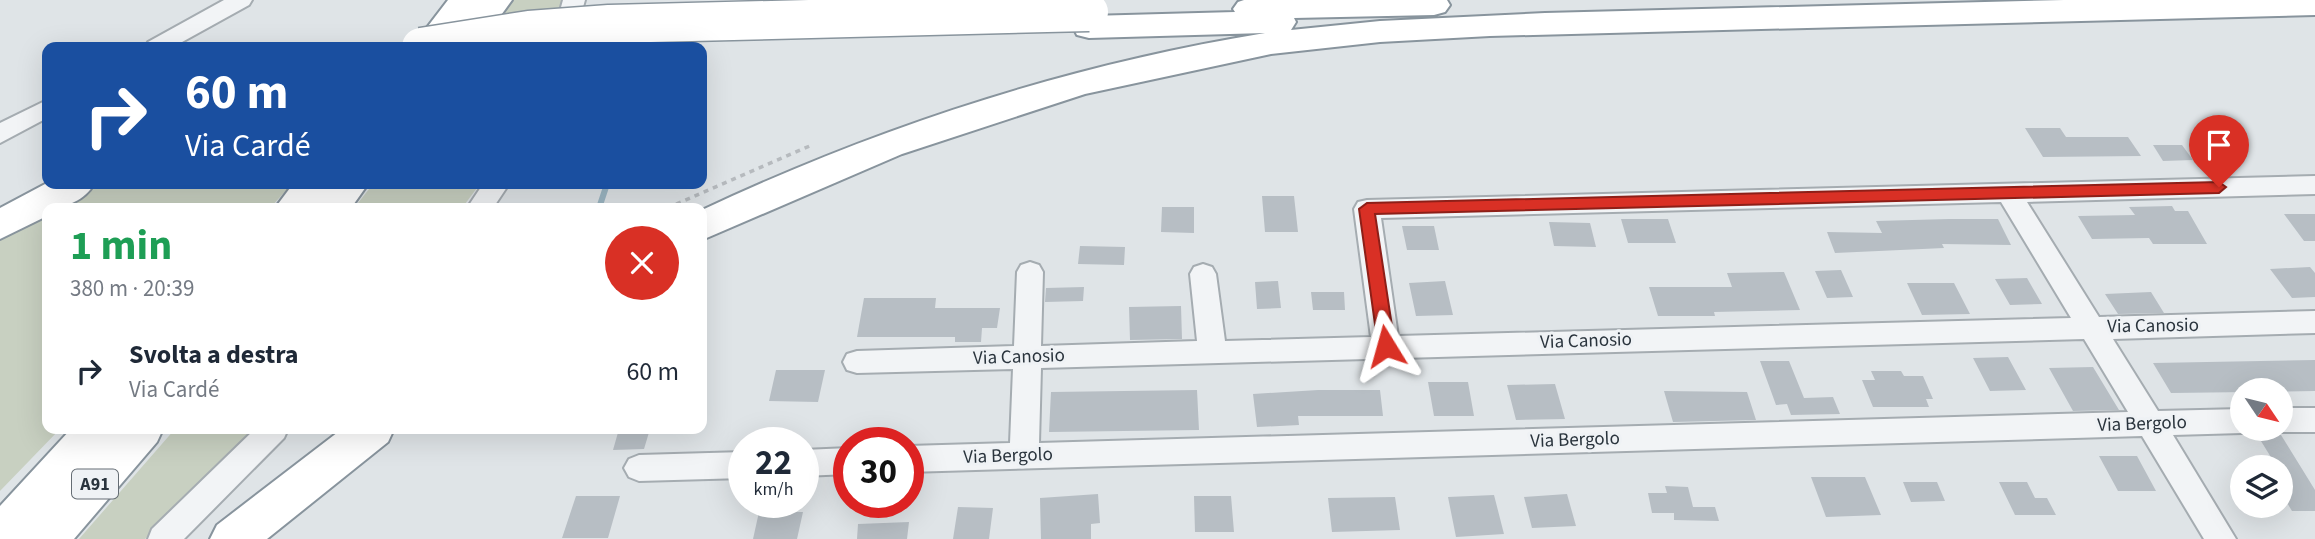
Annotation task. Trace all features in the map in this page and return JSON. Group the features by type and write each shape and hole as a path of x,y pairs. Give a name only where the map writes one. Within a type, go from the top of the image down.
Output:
{"highway":[{"path":"432,42 464,0"},
{"path":"465,42 496,0"},
{"path":"578,42 1618,0"},
{"path":"707,224 832,166 954,120 1116,74 1222,52 1383,33 1804,16 2315,5"},
{"path":"453,42 529,30 610,24 1539,15 1804,16"},
{"path":"0,207 42,185"},
{"path":"0,225 67,189"},
{"path":"298,203 310,189"},
{"path":"334,203 346,189"},
{"name":"A91","path":"12,537 94,434"},
{"name":"A91","path":"12,537 136,434"},
{"path":"233,539 367,434"}],"street":[{"path":"165,42 241,0"},
{"path":"562,42 574,0"},
{"path":"0,134 42,111"},
{"path":"1386,346 1367,209 2315,185"},
{"path":"2008,192 2088,327 2221,539"},
{"path":"1024,456 1030,272"},
{"path":"1203,274 1212,351"},
{"name":"Via Canosio","path":"858,362 2315,322"},
{"path":"2293,421 2315,420"},
{"name":"Via Bergolo","path":"924,459 2230,421"},
{"path":"639,468 728,465"}],"lane":[{"path":"163,539 269,434"}],"path":[{"path":"679,203 812,145"}],"green space":[{"path":"511,0 563,0 560,14 494,20"},
{"path":"80,189 287,189 275,203 54,203"},
{"path":"369,189 476,189 466,203 358,203"},
{"path":"42,210 42,434 55,434 0,491 0,233"},
{"path":"171,434 252,434 145,539 79,539"}],"building":[{"path":"2025,128 2060,128 2066,137 2128,137 2141,156 2043,157"},
{"path":"2153,145 2182,145 2193,160 2163,161"},
{"path":"1262,196 1294,196 1298,232 1265,232"},
{"path":"2172,206 2175,211 2188,211 2207,244 2153,244 2149,238 2092,239 2078,216 2135,215 2129,207"},
{"path":"1162,207 1194,207 1194,233 1161,232"},
{"path":"2284,214 2315,214 2315,241 2304,241"},
{"path":"1621,219 1668,219 1676,243 1628,243"},
{"path":"1998,219 2011,245 1942,244 1944,248 1835,253 1827,232 1882,233 1876,221"},
{"path":"1549,222 1590,223 1596,247 1554,246"},
{"path":"1402,226 1434,226 1439,250 1407,250"},
{"path":"1080,246 1125,247 1124,265 1078,264"},
{"path":"2310,267 2315,273 2315,297 2292,298 2270,269"},
{"path":"1841,270 1853,297 1827,298 1815,271"},
{"path":"1784,272 1800,310 1714,312 1715,316 1658,316 1649,287 1732,287 1727,273"},
{"path":"2027,278 2042,304 2010,305 1995,279"},
{"path":"1278,281 1281,308 1257,309 1255,282"},
{"path":"1445,281 1453,315 1416,316 1409,283"},
{"path":"1907,283 1954,283 1970,314 1922,315"},
{"path":"1084,287 1083,301 1045,302 1046,288"},
{"path":"1311,292 1344,292 1345,310 1313,310"},
{"path":"2151,292 2164,313 2118,314 2105,294"},
{"path":"864,298 936,298 935,308 1000,308 997,328 982,328 981,342 955,342 955,337 857,337"},
{"path":"1181,306 1182,339 1130,340 1129,307"},
{"path":"2008,357 2026,390 1990,391 1973,358"},
{"path":"2315,360 2315,391 2293,391 2293,378 2230,378 2230,392 2171,393 2153,363"},
{"path":"1760,361 1789,361 1804,398 1833,397 1840,414 1791,415 1787,404 1776,405"},
{"path":"2093,367 2119,410 2073,411 2049,368"},
{"path":"776,370 825,370 818,402 769,401"},
{"path":"1871,371 1901,371 1904,376 1923,376 1933,399 1926,399 1929,407 1873,407 1862,380 1875,380"},
{"path":"1428,382 1468,382 1474,416 1434,416"},
{"path":"1555,384 1565,419 1516,420 1507,385"},
{"path":"1197,390 1199,430 1049,432 1051,392"},
{"path":"1380,390 1383,416 1298,416 1299,425 1257,427 1253,394"},
{"path":"1664,391 1747,392 1756,420 1673,422"},
{"path":"618,434 648,434 644,449 613,450"},
{"path":"2261,441 2285,441 2315,490 2315,511 2293,511 2293,455 2270,455"},
{"path":"2099,456 2137,456 2156,491 2118,491"},
{"path":"1811,477 1865,477 1881,515 1826,517"},
{"path":"1903,482 1937,482 1945,501 1911,502"},
{"path":"1999,482 2027,482 2035,498 2047,498 2056,515 2015,515"},
{"path":"1665,486 1688,487 1693,507 1715,507 1719,521 1674,520 1674,513 1652,513 1648,493 1667,493"},
{"path":"1098,494 1100,523 1091,524 1091,539 1041,539 1040,498"},
{"path":"1567,494 1576,526 1532,528 1524,497"},
{"path":"1494,495 1504,534 1456,537 1448,497"},
{"path":"576,496 620,496 608,538 562,538"},
{"path":"1194,496 1231,496 1234,532 1195,532"},
{"path":"1395,497 1400,530 1332,532 1328,498"},
{"path":"958,507 993,508 989,539 953,539"},
{"path":"758,518 802,518 797,539 753,539"},
{"path":"909,522 907,539 857,539 858,524"}],"waterway":[{"path":"601,203 605,189"}],"route":[{"path":"1386,346 1367,209 2219,187"}]}
